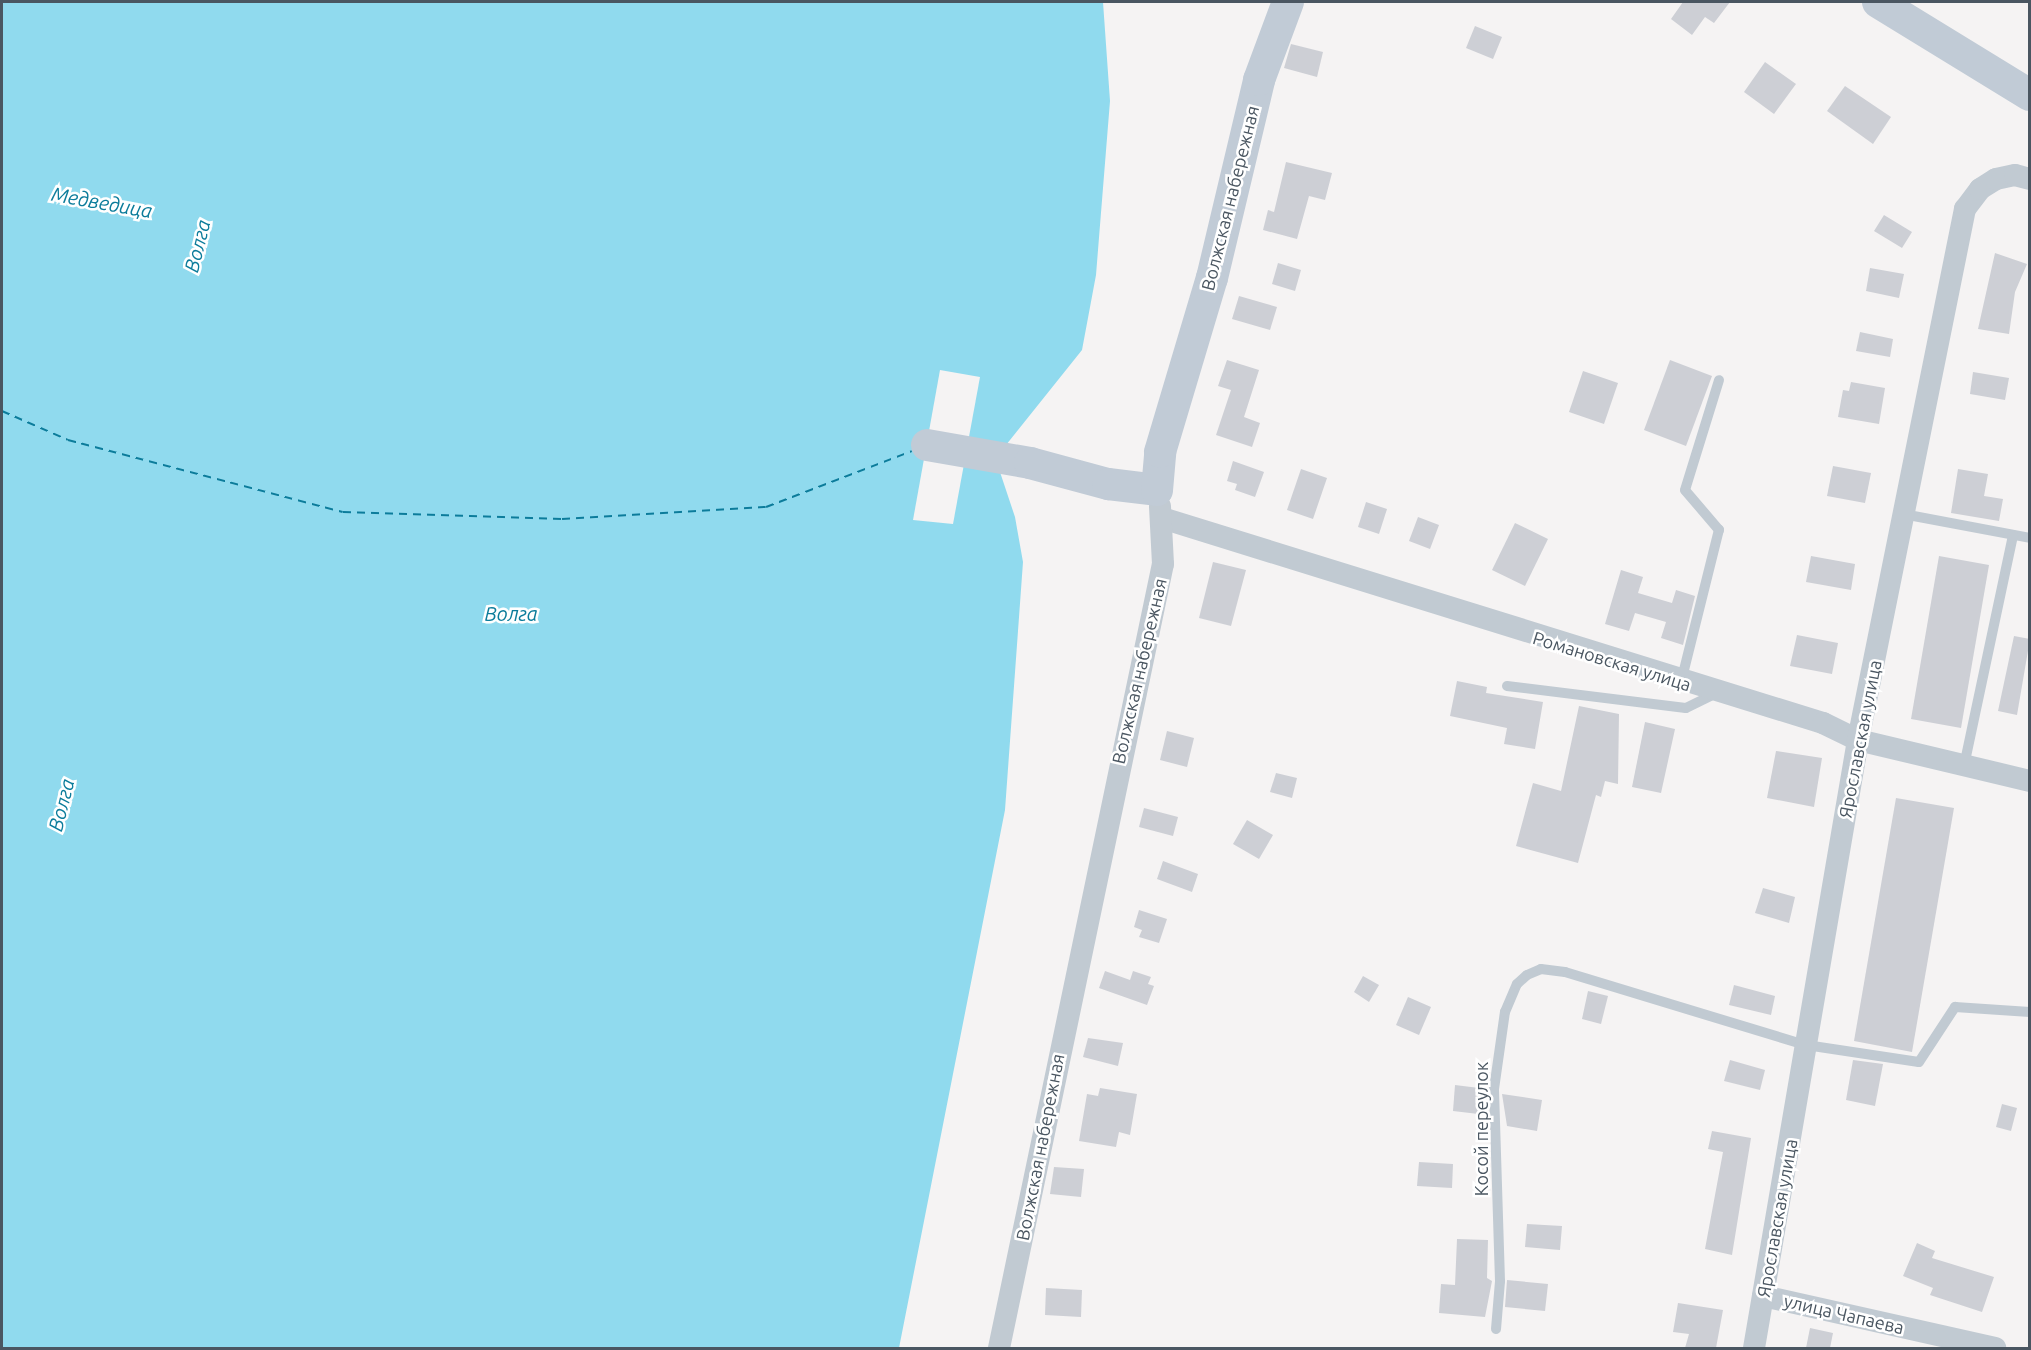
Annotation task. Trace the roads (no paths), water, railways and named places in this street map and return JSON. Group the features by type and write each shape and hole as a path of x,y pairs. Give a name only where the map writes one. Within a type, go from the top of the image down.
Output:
{"street":[{"name":"Волжская набережная","path":"999,1348 1163,564 1160,452 1212,278 1259,80 1288,2"},
{"path":"1878,2 2030,95"},
{"name":"Ярославская улица","path":"1754,1348 1858,740 1965,209 1980,189 1996,179 2015,175 2030,179"},
{"path":"927,445 1029,463 1108,484 1160,504"},
{"name":"Романовская улица","path":"1160,504 1197,527 1716,693 1823,723 1858,740 2030,781"},
{"name":"улица Чапаева","path":"1763,1296 1995,1348"}],"lane":[{"path":"1675,680 1719,530 1685,490 1719,380"},
{"path":"1904,514 2030,538"},
{"path":"1964,765 2013,535"},
{"path":"1507,686 1686,708 1716,693"},
{"name":"Косой переулок","path":"1496,1329 1500,1281 1494,1089 1505,1012 1517,984 1541,969 1565,972 1806,1045 1919,1062 1955,1007 2030,1012"}],"water":[{"name":"Волга","path":"2,2 1103,2 1110,101 1096,275 1082,350 1002,450 998,466 1015,517 1023,562 1005,810 899,1348 2,1348"}],"water label":[{"name":"Медведица","path":"102,202"}]}
